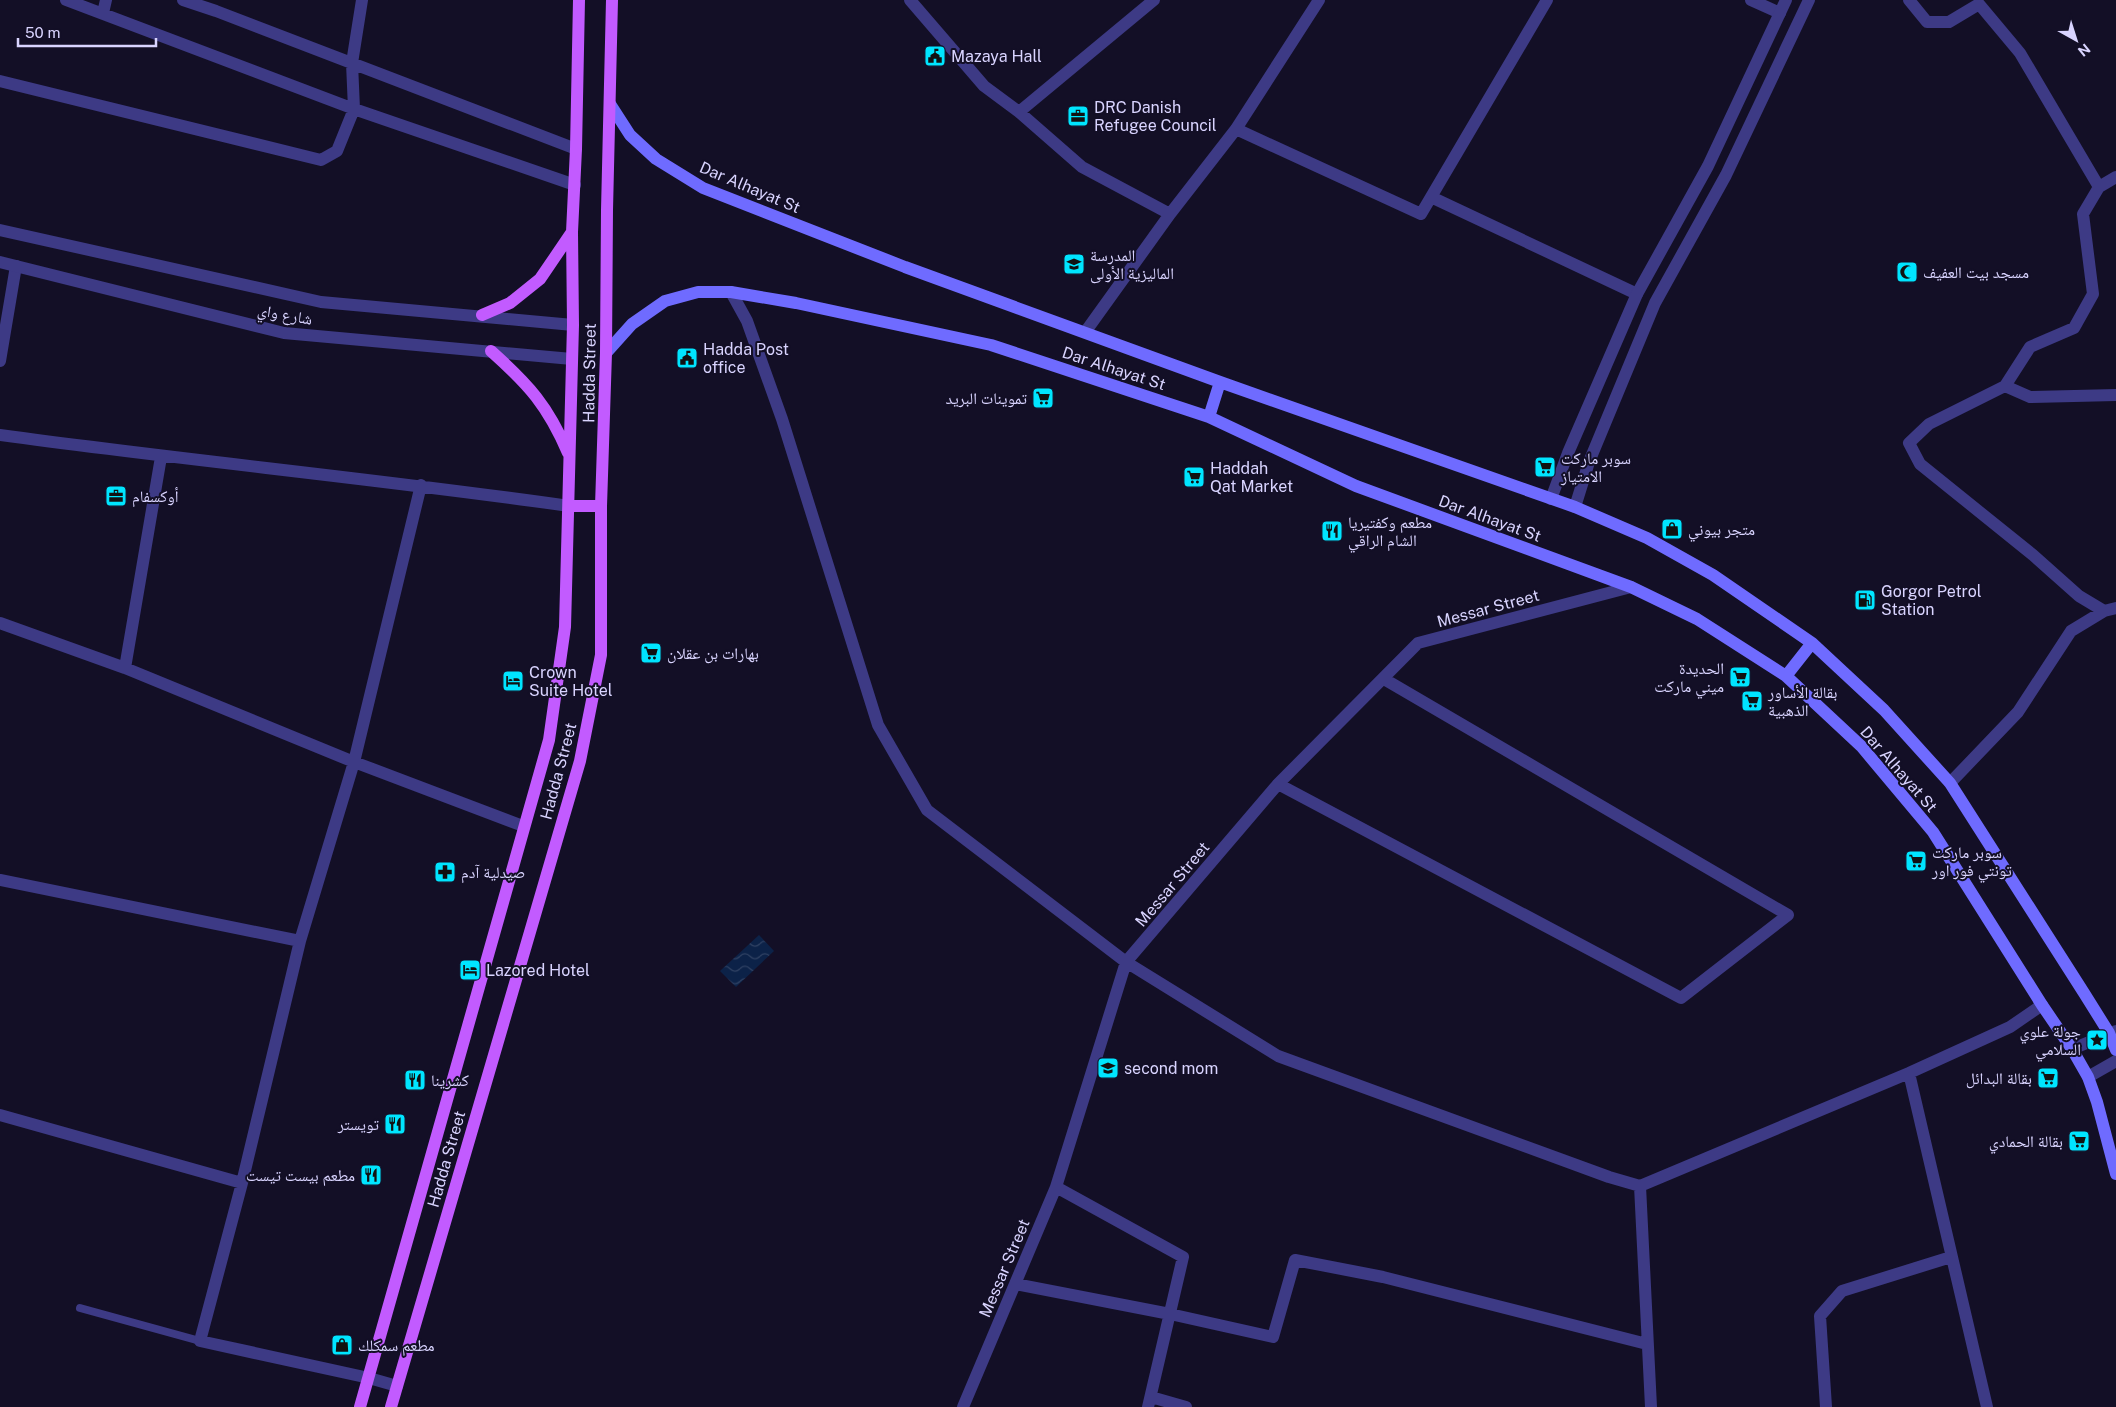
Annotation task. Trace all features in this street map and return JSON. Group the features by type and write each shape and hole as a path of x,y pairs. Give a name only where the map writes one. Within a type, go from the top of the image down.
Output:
{"main road":[{"name":"Hadda Street","path":"360,1407 549,740 565,627 573,324 572,232 575,185 579,0"},
{"name":"Hadda Street","path":"391,1407 580,761 601,655 601,506 606,353 612,0"},
{"name":"Dar Alhayat St","path":"610,104 630,134 656,160 703,188 905,267 1086,331 1220,382 1575,507 1647,538 1712,575 1812,643 1884,710 1950,784 2112,1032 2116,1050"},
{"path":"482,315 510,303 540,279 572,232"},
{"name":"Dar Alhayat St","path":"606,353 632,324 665,301 698,292 731,292 796,303 991,345 1209,417 1356,486 1631,587 1697,619 1786,676 1861,746 1933,832 2088,1077 2097,1102 2116,1174"},
{"path":"491,351 539,399 556,426 570,458"},
{"path":"1209,417 1220,382"},
{"path":"569,506 601,506"},
{"path":"1786,676 1812,643"}],"street":[{"path":"66,0 354,109 575,185"},
{"path":"103,14 106,0"},
{"path":"183,0 215,6 352,63 576,149"},
{"path":"0,81 321,160 337,151 354,109 352,63 362,0"},
{"path":"910,0 984,86 1019,112 1082,167 1170,214"},
{"path":"1019,112 1154,0"},
{"path":"1236,129 1421,214 1547,0"},
{"path":"1751,0 1780,14"},
{"path":"1551,499 1568,452 1637,294 1708,166 1786,0"},
{"path":"1575,507 1589,462 1655,303 1726,175 1809,0"},
{"path":"1910,0 1927,22 1949,22 1979,4 2020,54 2099,187"},
{"path":"1086,331 1170,214 1236,129 1317,1"},
{"path":"2110,609 2079,596 2033,555 1920,464 1909,443 1929,424 2005,386 2030,347 2074,328 2093,294 2083,214 2099,187 2116,177"},
{"path":"1431,197 1637,294"},
{"name":"شارع واي","path":"0,230 321,302 573,324"},
{"name":"شارع واي","path":"0,262 284,334 572,359"},
{"path":"0,361 16,266"},
{"path":"731,292 747,321 782,419 878,726 927,810 1126,962 1278,1056 1609,1177 1640,1186 1909,1073 2010,1027 2042,1005"},
{"path":"2005,386 2030,397 2116,395"},
{"path":"0,435 161,457 421,485 569,506"},
{"path":"125,668 161,457"},
{"path":"397,1386 369,1378 200,1341 242,1183 300,941 354,762 421,485"},
{"name":"Messar Street","path":"962,1407 1056,1187 1126,962 1278,784 1418,643 1631,587"},
{"path":"1950,784 2018,712 2072,632 2110,609"},
{"path":"0,623 125,668 354,762 524,826"},
{"path":"1278,784 1681,998 1788,915 1384,679"},
{"path":"0,880 300,941"},
{"path":"2072,1049 2112,1032"},
{"path":"2088,1077 2116,1061"},
{"path":"1909,1073 1987,1407"},
{"path":"0,1114 242,1183"},
{"path":"1640,1186 1650,1407"},
{"path":"1056,1187 1183,1257 1149,1402 1186,1407"},
{"path":"1826,1407 1820,1316 1842,1291 1952,1257"},
{"path":"1015,1284 1170,1314 1273,1337 1295,1260 1382,1277 1648,1344"}],"lane":[{"path":"80,1308 200,1341"}],"water":[{"path":"759,935 774,951 736,987 720,971"}],"place":[{"name":"Mazaya Hall","path":"935,56"},
{"name":"DRC Danish Refugee Council","path":"1078,116"},
{"name":"المدرسة الماليزية الأولى","path":"1074,264"},
{"name":"مسجد بيت العفيف","path":"1907,272"},
{"name":"Hadda Post office","path":"687,358"},
{"name":"تموينات البريد","path":"1043,398"},
{"name":"سوبر ماركت الامتياز","path":"1545,467"},
{"name":"Haddah Qat Market","path":"1194,477"},
{"name":"أوكسفام","path":"116,496"},
{"name":"متجر بيوني","path":"1672,529"},
{"name":"مطعم وكفتيريا الشام الراقي","path":"1332,531"},
{"name":"Gorgor Petrol Station","path":"1865,600"},
{"name":"بهارات بن عقلان","path":"651,653"},
{"name":"الحديدة ميني ماركت","path":"1740,677"},
{"name":"Crown Suite Hotel","path":"513,681"},
{"name":"بقالة الأساور الذهبية","path":"1752,701"},
{"name":"سوبر ماركت تونتي فور اور","path":"1916,861"},
{"name":"صيدلية آدم","path":"445,872"},
{"name":"Lazored Hotel","path":"470,970"},
{"name":"جولة علوي السلامي","path":"2097,1040"},
{"name":"second mom","path":"1108,1068"},
{"name":"بقالة البدائل","path":"2048,1078"},
{"name":"كشرينا","path":"415,1080"},
{"name":"تويستر","path":"395,1124"},
{"name":"بقالة الحمادي","path":"2079,1141"},
{"name":"مطعم بيست تيست","path":"371,1175"},
{"name":"مطعم سمكلك","path":"342,1345"}]}
